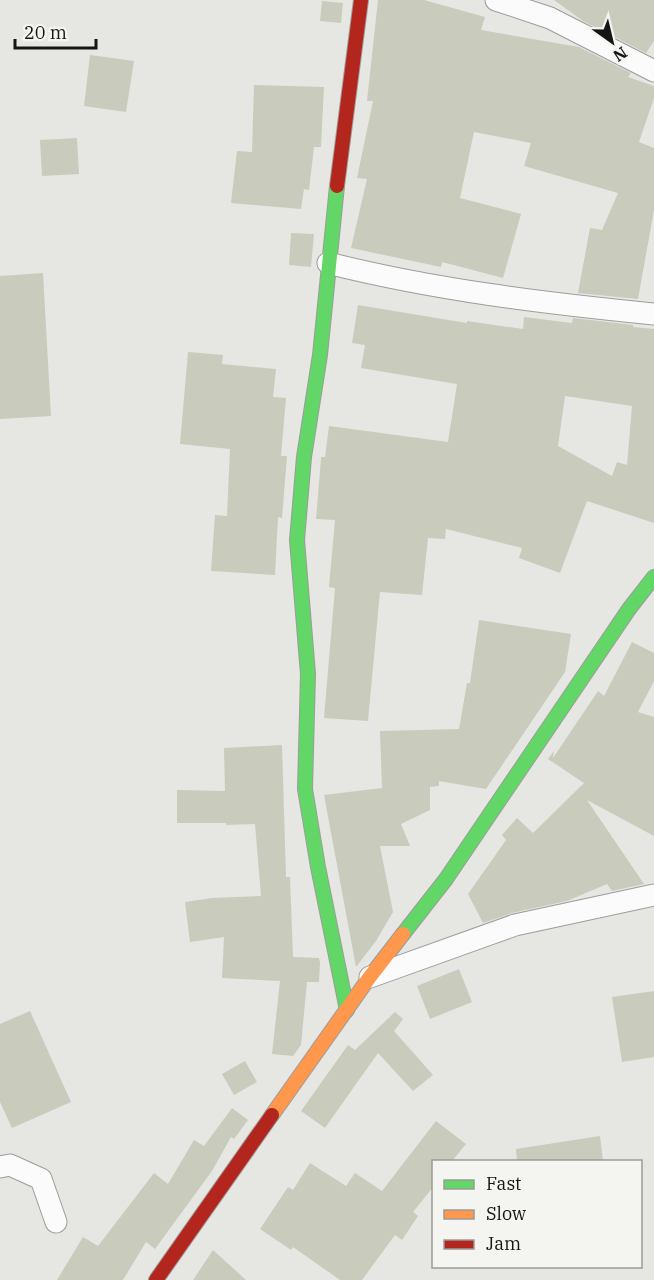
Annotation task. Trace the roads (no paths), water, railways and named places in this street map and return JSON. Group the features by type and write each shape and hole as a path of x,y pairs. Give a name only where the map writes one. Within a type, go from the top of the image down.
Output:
{"street":[{"path":"347,1010 305,789 308,674 297,540 304,457 320,355 328,263 361,0"},
{"path":"496,0 550,18 654,71"},
{"path":"328,263 376,275 488,296 654,314"},
{"path":"156,1280 369,978 446,879 629,609 654,577"},
{"path":"369,978 515,925 654,895"},
{"path":"0,1167 10,1165 41,1179 56,1222"}]}
